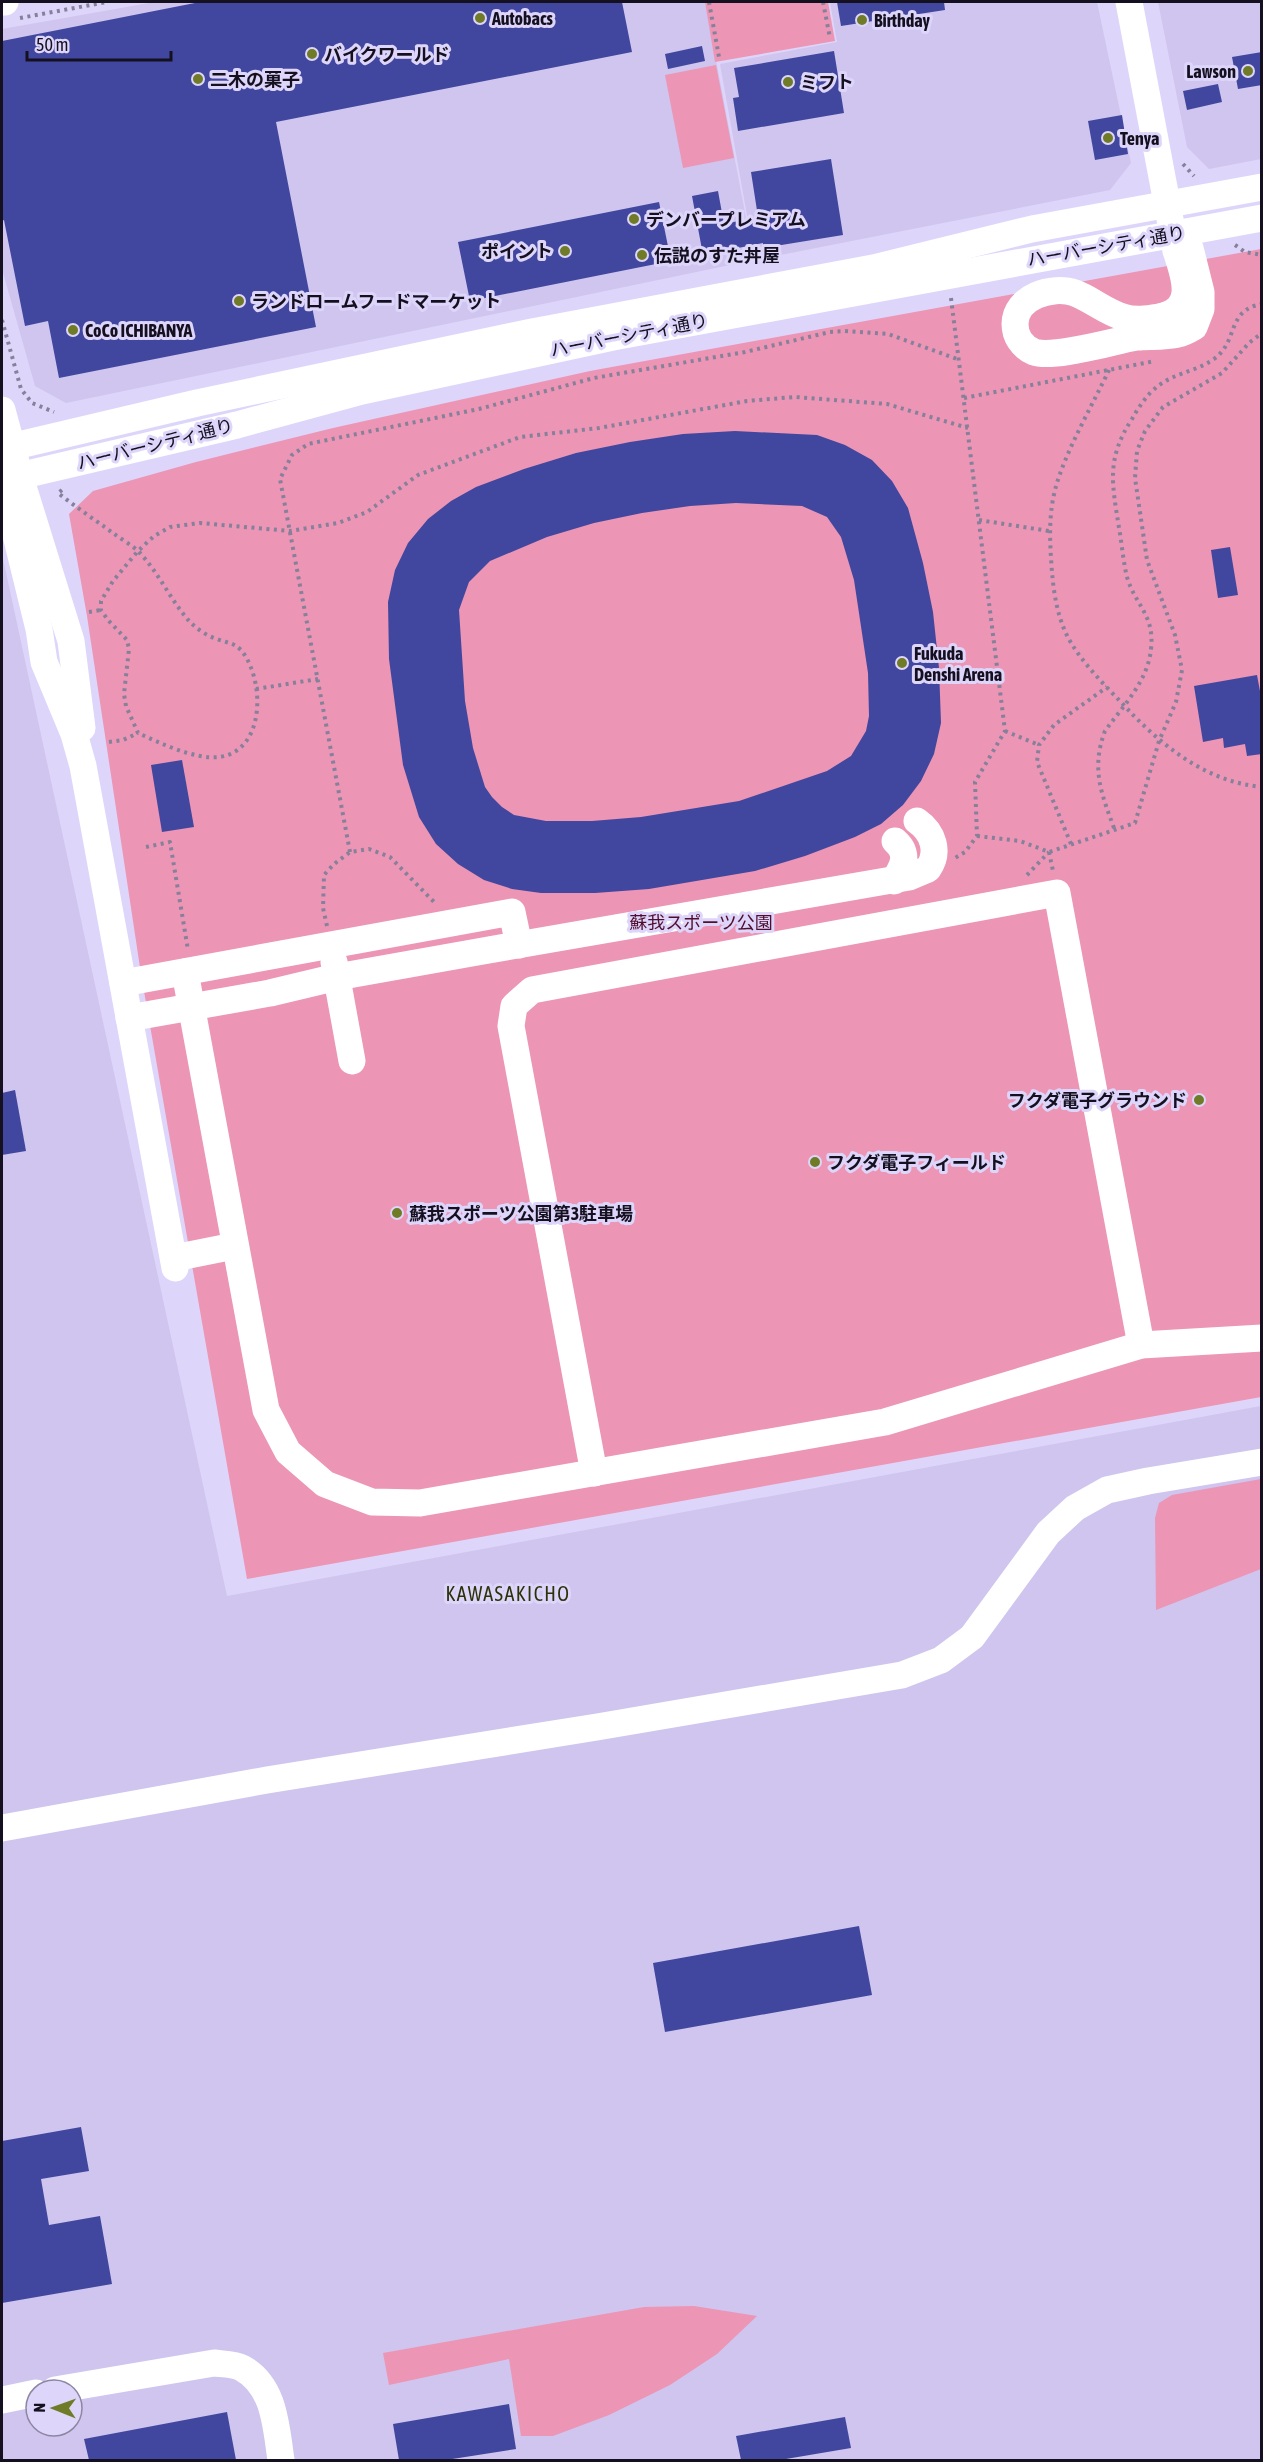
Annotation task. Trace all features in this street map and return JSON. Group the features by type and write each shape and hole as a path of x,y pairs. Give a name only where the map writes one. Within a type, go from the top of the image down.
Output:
{"street":[{"path":"1129,2 1169,204 1176,251 1186,292 1179,309 1164,316 1136,320 1122,317 1076,293 1061,291 1047,293 1026,300 1017,310 1015,324 1022,345 1035,352 1055,352 1137,338 1178,334 1194,327 1201,309 1201,292 1190,248 1174,233"},
{"name":"ハーバーシティ通り","path":"7,448 197,404 532,332 691,300 873,268 1032,229 1262,187"},
{"name":"ハーバーシティ通り","path":"6,479 237,425 362,391 613,337 1262,218"},
{"path":"2,410 7,448 6,479 39,629 44,662 74,734 83,766 175,1263 234,1246"},
{"path":"6,479 71,641 82,735 83,766"},
{"path":"44,662 51,668 62,668 71,661 73,655"},
{"path":"129,1018 270,993 337,977 894,881 920,874 933,862 935,847 932,838 925,826 917,820"},
{"path":"894,881 904,860 904,852 895,841"},
{"path":"594,1473 511,1026 513,1006 532,990 1057,892 1141,1345"},
{"path":"123,983 512,912 519,945"},
{"path":"331,945 352,1061"},
{"path":"261,957 270,993"},
{"path":"188,971 192,1006 234,1246 266,1410 288,1452 325,1484 372,1502 420,1503 885,1422 1141,1345 1262,1338"},
{"path":"2,1828 267,1780 597,1728 902,1675 941,1660 972,1637 1048,1533 1075,1508 1117,1488 1262,1462"},
{"path":"84,2385 214,2363 240,2367 260,2381 273,2407 281,2460"},
{"path":"2,2400 24,2395"}],"path":[{"path":"7,8 107,2"},
{"path":"709,2 719,57"},
{"path":"823,2 830,38"},
{"path":"1182,161 1194,176 1203,178"},
{"path":"1229,241 1245,252 1262,255"},
{"path":"955,858 965,852 977,836 975,783 1005,731 951,297 962,295"},
{"path":"1114,828 1100,788 1098,764 1105,731 1144,677 1149,663 1151,635 1146,612 1127,578 1112,483 1117,446 1138,408 1151,392 1168,378 1199,367 1215,358 1231,338 1235,321 1240,314 1252,306 1262,304"},
{"path":"2,320 21,389 32,403 52,412 62,412"},
{"path":"350,852 280,479 292,455 308,444 318,441 479,409 594,378 756,350 830,332 888,334 960,360"},
{"path":"977,836 1020,841 1049,852 1114,828 1135,823 1159,741 1176,702 1182,661 1175,635 1147,560 1135,478 1137,451 1145,431 1163,407 1222,373 1249,343 1262,333"},
{"path":"1109,370 1055,489 1049,531 1053,584 1062,625 1073,646 1107,687 1159,741 1180,757 1215,774 1238,783 1262,787"},
{"path":"64,489 58,493 138,551 191,622 211,636 232,642 242,651 251,667 258,707 254,728 241,747 224,756 212,758 170,747 138,733 126,706 124,694 129,650 127,640 101,610 101,600 138,551 154,536 171,527 200,523 290,531 338,523 368,512 418,475 520,437 599,428 747,401 795,397 887,404 968,428"},
{"path":"979,520 1049,531"},
{"path":"89,612 101,610"},
{"path":"256,689 318,679"},
{"path":"1071,844 1037,762 1039,745 1054,725 1107,687"},
{"path":"1005,731 1039,745"},
{"path":"109,742 123,740 138,733"},
{"path":"146,848 170,842 188,971"},
{"path":"331,945 323,908 324,875 350,852 369,849 390,857 436,904 461,921"}],"shaded area":[{"path":"155,2 705,2 754,260 66,403 35,386 2,269 2,29"},
{"path":"830,2 1097,2 1131,163 1110,190 755,260 720,64 837,42"},
{"path":"1158,2 1261,2 1261,159 1209,169 1187,147"},
{"path":"2,554 227,1596 1261,1406 1261,2460 2,2460"}],"green space":[{"path":"705,2 828,2 835,41 715,62"},
{"path":"716,65 734,158 683,168 665,75"},
{"name":"蘇我スポーツ公園","path":"1261,249 1261,1397 247,1579 141,974 87,616 69,514 93,491 196,462 333,428 590,371"},
{"path":"1261,1479 1261,1569 1156,1610 1155,1518 1159,1503 1172,1495"},
{"path":"694,2306 757,2316 717,2354 670,2385 609,2415 553,2436 521,2436 509,2359 389,2385 383,2353 644,2307"}],"building":[{"path":"200,2 622,2 632,52 276,122 316,327 59,378 48,321 25,326 4,220 2,221 2,41"},
{"name":"Birthday","path":"837,2 944,2 945,10 841,26"},
{"path":"702,46 705,61 668,69 665,54"},
{"name":"ミフト","path":"834,51 844,113 738,131 733,98 739,97 734,68"},
{"name":"Lawson","path":"1262,52 1262,85 1238,89 1232,57"},
{"path":"1218,84 1222,102 1187,110 1183,91"},
{"name":"Tenya","path":"1122,115 1128,154 1095,160 1088,121"},
{"path":"831,159 843,235 763,248 763,243 703,255 692,196 718,191 724,224 758,217 751,172"},
{"path":"659,202 671,261 470,301 458,242"},
{"name":"Fukuda Denshi Arena","path":"735,431 817,435 845,445 872,460 892,481 908,508 933,612 939,668 941,723 934,754 921,781 903,805 881,824 855,837 805,856 755,871 649,889 595,893 541,893 512,889 484,880 458,864 436,844 419,817 403,765 389,659 388,602 395,570 408,543 428,519 451,501 476,487 576,453 683,434","holes":["736,503 802,506 827,517 841,537 854,580 868,673 869,716 866,731 851,756 827,771 739,801 641,817 592,821 546,821 514,815 492,797 485,787 473,748 465,701 459,610 469,582 490,561 547,537 594,523 642,513 690,506"]},
{"path":"1230,547 1238,595 1218,598 1211,550"},
{"path":"1257,675 1262,702 1262,754 1247,756 1245,744 1224,748 1223,738 1203,742 1194,686"},
{"path":"182,760 194,827 162,832 151,765"},
{"path":"15,1090 26,1151 2,1155 2,1093"},
{"path":"859,1926 872,1995 665,2032 653,1963"},
{"path":"81,2127 89,2171 41,2179 49,2225 100,2216 112,2284 2,2303 2,2141"},
{"path":"509,2404 516,2449 446,2460 399,2460 393,2424"},
{"path":"227,2412 236,2460 89,2460 84,2439"},
{"path":"845,2417 851,2448 780,2460 741,2460 736,2436"}],"place":[{"name":"Autobacs","path":"480,18"},
{"name":"Birthday","path":"862,20"},
{"name":"バイクワールド","path":"312,54"},
{"name":"Lawson","path":"1248,71"},
{"name":"二木の菓子","path":"198,79"},
{"name":"ミフト","path":"788,82"},
{"name":"Tenya","path":"1108,138"},
{"name":"デンバープレミアム","path":"634,219"},
{"name":"ポイント","path":"565,251"},
{"name":"伝説のすた丼屋","path":"642,255"},
{"name":"ランドロームフードマーケット","path":"239,301"},
{"name":"CoCo ICHIBANYA","path":"73,330"},
{"name":"Fukuda Denshi Arena","path":"902,663"},
{"name":"フクダ電子グラウンド","path":"1199,1100"},
{"name":"フクダ電子フィールド","path":"815,1162"},
{"name":"蘇我スポーツ公園第3駐車場","path":"397,1213"}],"district":[{"name":"KAWASAKICHO","path":"508,1593"}]}
